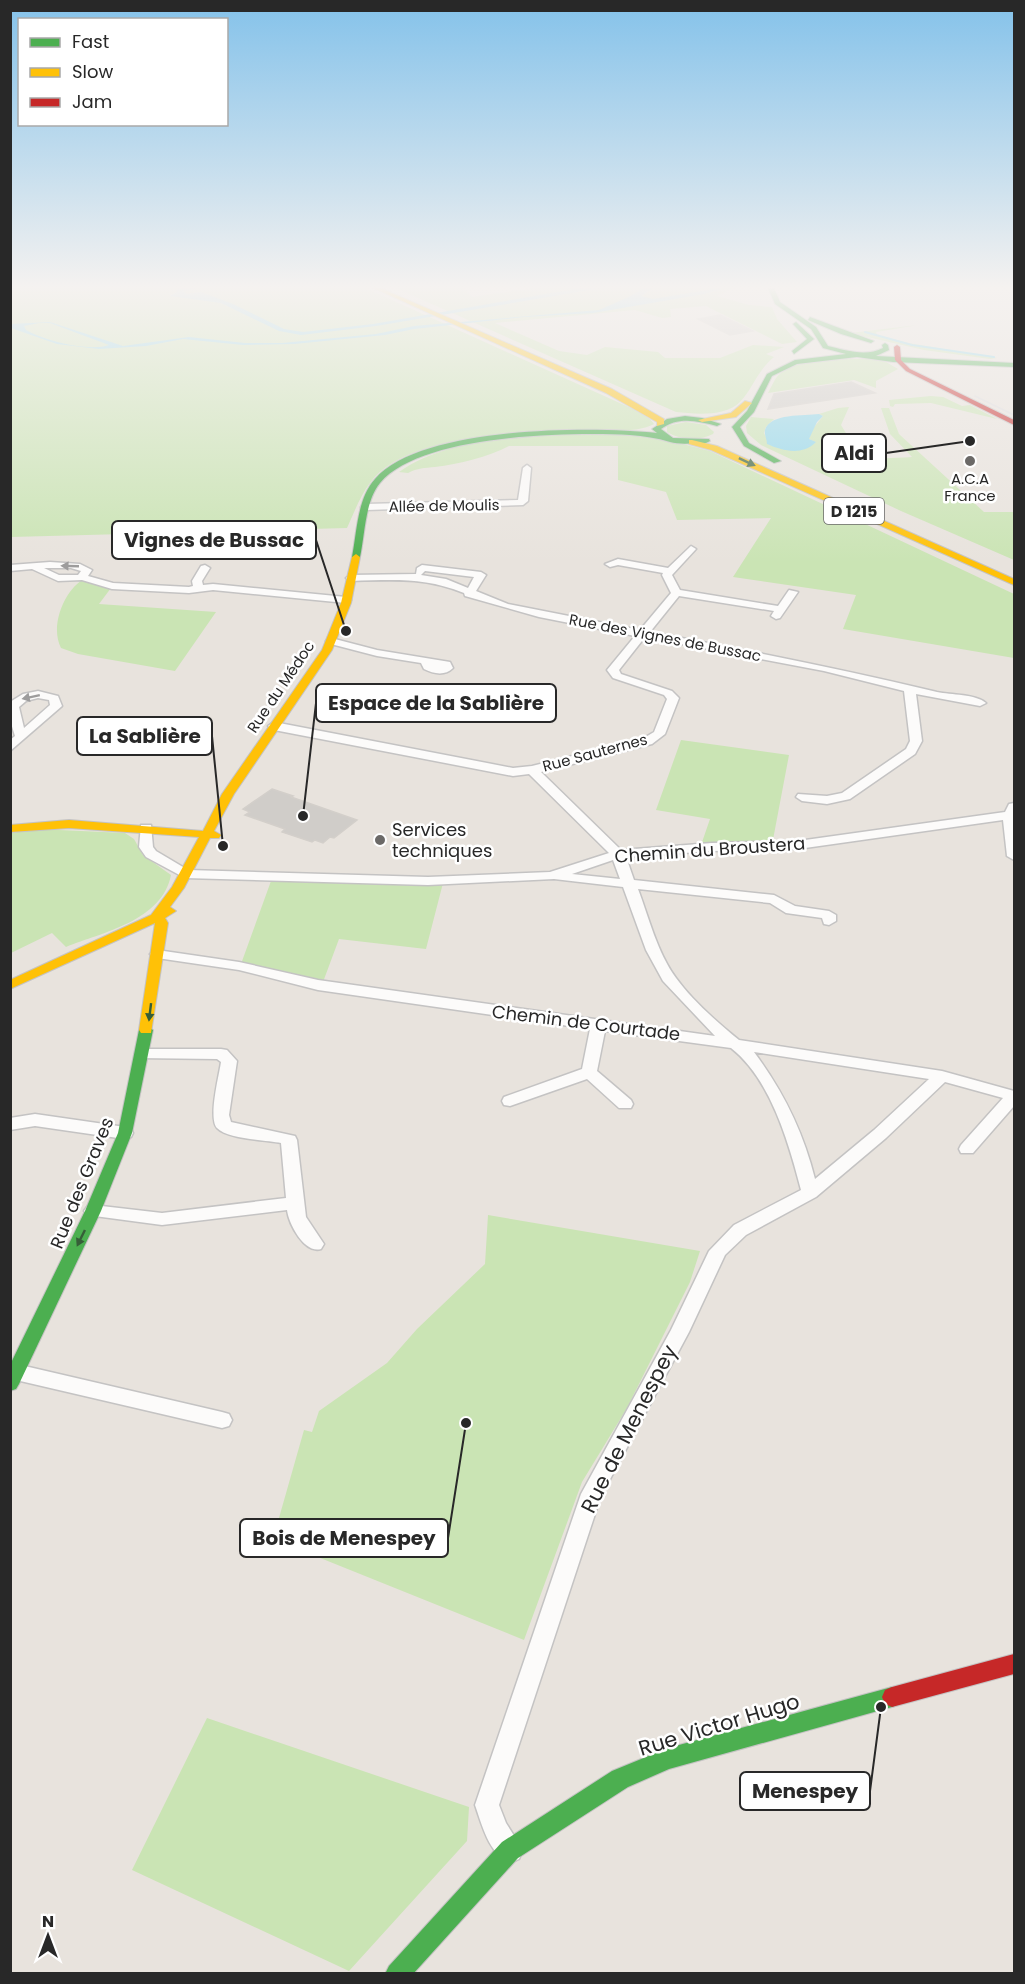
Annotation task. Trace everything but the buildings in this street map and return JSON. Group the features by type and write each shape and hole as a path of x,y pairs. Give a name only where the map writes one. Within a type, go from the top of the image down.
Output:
{"main road":[{"path":"583,379 665,411 696,415 722,413 752,400"},
{"path":"625,396 667,415 702,420 724,418 739,412 752,400 762,379"},
{"path":"766,379 738,424 737,435 747,445 777,461"},
{"path":"938,379 1014,421"},
{"path":"609,390 654,414 661,421 660,429"},
{"path":"660,429 692,442 710,440 722,432 727,423 752,400"},
{"path":"660,429 686,419"},
{"path":"702,420 722,432"},
{"name":"Rue du Médoc","path":"10,985 174,909 187,894 191,874 206,834 244,768 300,692 331,641 346,600 366,507 372,489 383,476 400,464 440,448 527,434 660,429"},
{"name":"D 1215","path":"722,432 726,440 777,461 1014,570"},
{"name":"D 1215","path":"692,442 714,448 1014,582"},
{"path":"10,829 69,824 206,834"},
{"name":"Rue des Graves","path":"13,1378 93,1211 124,1133 143,1054 162,923 157,916"},
{"name":"Rue Victor Hugo","path":"397,1974 510,1850 620,1779 668,1759 1014,1664"}],"street":[{"name":"Allée de Moulis","path":"366,507 520,503 523,501 527,468"},
{"path":"691,549 667,575 676,593 690,593 778,613 793,592"},
{"path":"610,564 618,562 669,571"},
{"path":"10,568 35,567 62,579 82,577 112,586 189,590 213,587 346,600"},
{"path":"199,588 197,581 205,568"},
{"path":"416,577 422,568 481,575 469,594"},
{"name":"Rue des Vignes de Bussac","path":"351,578 416,577 442,581 469,594 539,614 824,668 943,698 980,703"},
{"name":"Rue Sauternes","path":"273,729 409,757 413,752 513,772 532,770 648,741 659,734 673,698 668,693 616,676 613,670 676,593"},
{"path":"331,641 377,653 426,661"},
{"path":"802,797 827,800 846,796 911,751 916,741 910,689"},
{"path":"10,747 21,735"},
{"path":"532,770 618,854 653,950 670,981 719,1032 747,1053 771,1086 799,1149 810,1192"},
{"path":"1012,811 1014,856"},
{"name":"Chemin du Broustera","path":"191,874 428,881 551,876 618,854 712,847 798,845 1012,811"},
{"path":"146,828 146,847 151,854 191,874"},
{"path":"551,876 774,899 791,910 829,915 829,921"},
{"name":"Chemin de Courtade","path":"157,954 239,966 318,985 732,1042 942,1076 1014,1096"},
{"path":"589,1072 599,1025"},
{"path":"143,1054 221,1053 229,1061 221,1115 223,1125 233,1131 278,1136 289,1140 297,1218 315,1244"},
{"path":"510,1101 589,1072"},
{"path":"589,1072 625,1104"},
{"name":"Rue de Menespey","path":"510,1850 497,1831 487,1804 591,1494 680,1332 718,1251 740,1230 810,1192 880,1134 942,1076"},
{"path":"967,1149 1014,1096"},
{"path":"10,1124 35,1120 124,1133"},
{"path":"93,1211 162,1219 296,1203"},
{"path":"13,1378 222,1420"}],"green space":[{"path":"10,379 566,379 633,409 654,424 630,430 534,431 470,438 410,454 387,467 370,483 347,528 11,537"},
{"path":"600,379 756,379 734,407 709,413 676,412"},
{"path":"775,379 880,379 876,381 876,388 854,380 768,393"},
{"path":"943,397 962,406 970,405 997,419 931,403 890,406 889,400"},
{"path":"849,407 841,425 862,452 877,458 912,457 890,434 881,408 889,408 899,434 984,512 1014,512 1014,560 901,511 761,445 747,433 746,426 751,417 774,419 766,427 764,433 768,441 815,442 809,439 811,431 823,416 819,414"},
{"path":"686,422 706,425 714,432 702,438 690,439 667,432 667,426"},
{"path":"648,435 710,451 1014,594 1014,658 843,629 856,595 733,577 771,518 677,520 666,492 618,480 618,446 509,446 492,454 463,462 421,468 408,473 399,472 420,460 469,444 522,437"},
{"path":"82,580 111,588 99,604 216,612 175,671 78,654 61,648 57,630 64,602 69,593"},
{"path":"681,740 789,755 772,845 700,848 710,819 656,810"},
{"path":"37,829 125,833 134,839 143,855 171,875 165,891 156,904 144,914 113,930 66,947 52,933 11,953 11,833"},
{"path":"271,881 443,883 426,949 339,939 323,982 241,964"},
{"path":"488,1215 700,1251 690,1282 627,1408 582,1482 524,1640 273,1539 304,1430 312,1432 319,1411 387,1363 417,1329 485,1264"},
{"path":"207,1718 469,1807 467,1841 349,1971 132,1870"}],"water":[{"path":"819,414 823,416 817,422 809,439 816,442 811,446 792,451 767,444 765,430 773,421 788,416"}],"tram line":[{"path":"975,396 1014,415"}],"traffic: fast":[{"path":"767,379 750,412 736,427 738,434 746,444 777,461"},
{"path":"706,441 671,440 656,429 662,424 685,418 717,424"},
{"path":"356,557 366,505 374,486 379,479 403,462 435,450 514,435 597,431 662,436"},
{"path":"10,1384 93,1211 125,1133 146,1030"},
{"path":"397,1974 510,1850 620,1779 668,1759 892,1697"}],"traffic: slow":[{"path":"581,379 609,391 661,421 660,424"},
{"path":"702,420 733,415 748,403"},
{"path":"692,442 714,448 1014,582"},
{"path":"157,916 178,888 228,794 327,650 346,603 356,557"},
{"path":"10,829 69,824 215,835"},
{"path":"10,985 170,911"},
{"path":"146,1030 162,923 157,916"}],"traffic: jam":[{"path":"925,379 1014,423"},
{"path":"892,1697 1014,1664"}],"place":[{"name":"Aldi","path":"970,441"},
{"name":"A.C.A France","path":"970,461"},
{"name":"Vignes de Bussac","path":"346,631"},
{"name":"Espace de la Sablière","path":"303,816"},
{"name":"Services techniques","path":"380,840"},
{"name":"La Sablière","path":"223,846"},
{"name":"Bois de Menespey","path":"466,1423"},
{"name":"Menespey","path":"881,1707"}]}
